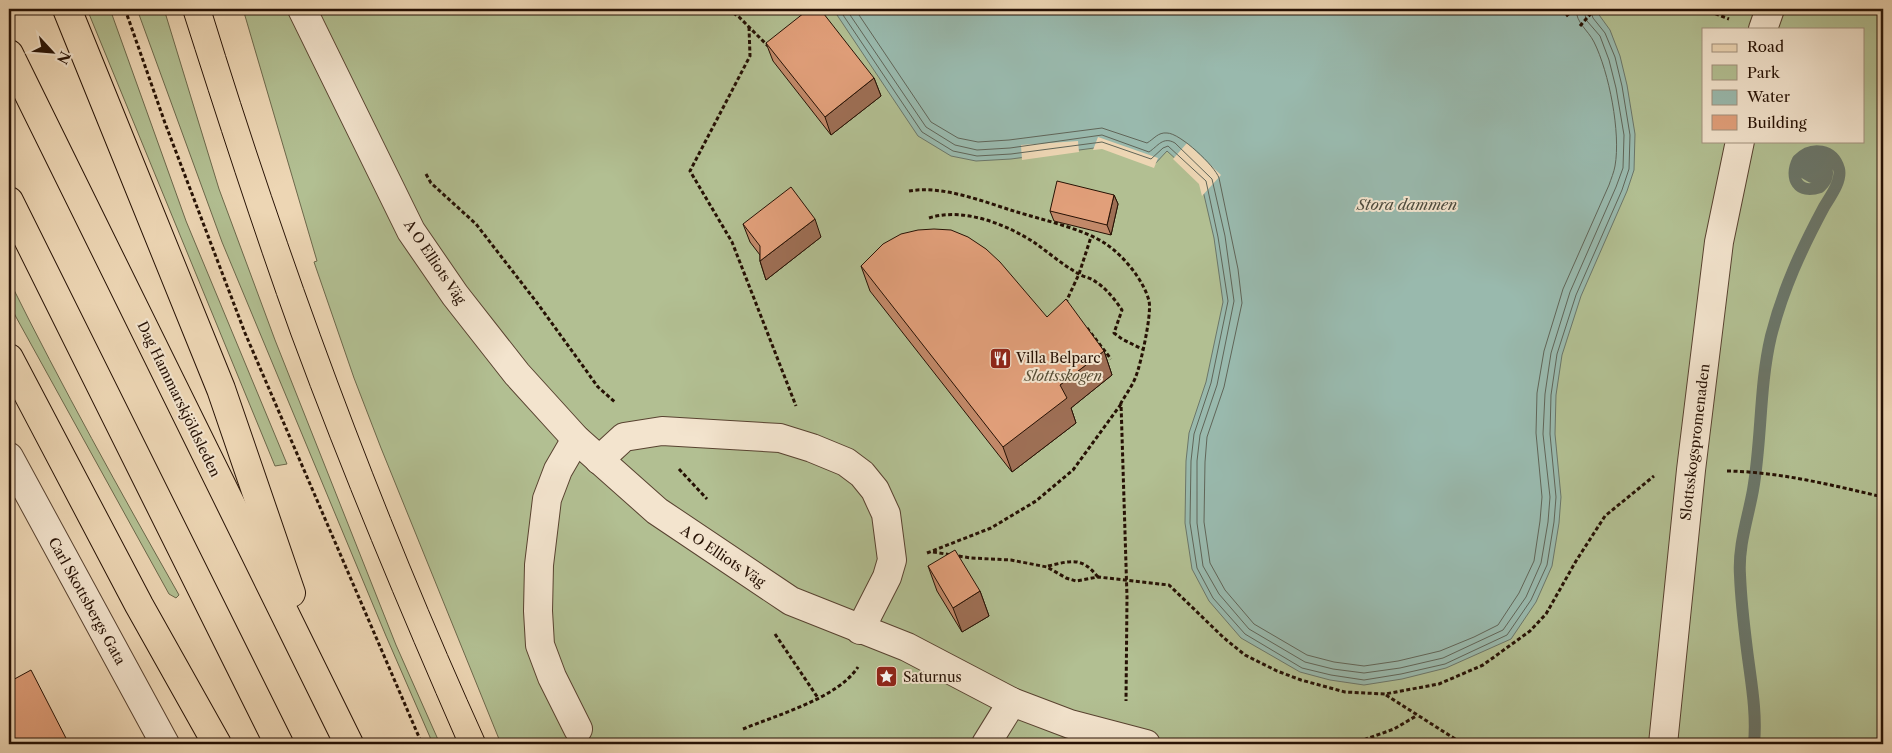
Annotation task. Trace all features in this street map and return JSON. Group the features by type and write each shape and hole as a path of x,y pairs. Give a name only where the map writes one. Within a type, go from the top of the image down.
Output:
{"main road":[{"path":"67,9 221,389 327,698"},
{"name":"Dag Hammarskjöldsleden","path":"9,54 349,744"},
{"path":"9,201 279,744"},
{"path":"9,358 139,605 217,744"}],"street":[{"name":"A O Elliots Väg","path":"302,9 410,231 456,296 517,374 576,439 656,511 791,601 907,647 1012,702 1070,724 1136,742"},
{"path":"1763,28 1770,9"},
{"name":"Slottsskogspromenaden","path":"1663,744 1680,566 1718,252 1740,142"},
{"path":"599,460 624,437 662,432 780,438 812,448 846,462 862,474 876,490 886,514 892,560 866,632"},
{"path":"576,439 558,470 547,499 539,565 538,611 540,645 552,678 578,729"},
{"name":"Carl Skottsbergs Gata","path":"9,457 165,744"},
{"path":"986,744 1012,702"}],"path":[{"path":"125,9 165,123 245,333 422,744"},
{"path":"728,9 768,46"},
{"path":"1566,16 1575,9"},
{"path":"1580,26 1594,10"},
{"path":"749,27 750,56 690,171 732,242 812,448"},
{"path":"421,167 431,183 464,212 492,244 598,387 647,434 708,500"},
{"path":"892,560 933,552 991,528 1036,501 1073,470 1121,403 1136,377 1147,332 1150,302 1139,279 1124,258 1106,244 1091,237 974,199 930,190 909,191"},
{"path":"929,218 942,214 960,214 1014,231 1033,241 1078,274 1096,282 1115,300 1122,310 1114,333 1142,349"},
{"path":"1072,309 1066,302 1091,237"},
{"path":"1083,323 1111,359"},
{"path":"1121,403 1126,580 1136,742"},
{"path":"1749,472 1800,478 1883,497"},
{"path":"933,552 971,558 1011,560 1047,567 1066,578 1076,581 1098,577 1169,585 1224,638 1245,655 1277,671 1301,680 1345,692 1385,694 1439,684 1457,677 1483,665 1530,631 1546,614 1576,561 1605,516 1652,476 1660,475"},
{"path":"1047,567 1079,561 1089,566 1098,577"},
{"path":"761,581 774,631 818,698"},
{"path":"742,729 818,698 840,686 857,670 862,660 866,632"},
{"path":"1385,694 1416,716 1463,744"},
{"path":"1352,744 1394,729 1416,716"}],"green space":[{"path":"87,9 110,9 186,221 287,464 275,466"},
{"path":"137,9 164,9 219,189 275,340 396,645 440,744 433,744 386,636 222,242"},
{"name":"Slottsskogen","path":"243,9 1883,9 1883,744 501,744 381,448 354,378 314,262 317,261"},
{"path":"9,280 92,439 179,595 176,598 169,594 16,317 9,303"}],"water":[{"name":"Stora dammen","path":"833,9 1592,9 1597,12 1610,30 1620,56 1627,85 1635,134 1634,170 1627,191 1581,296 1562,355 1556,395 1555,434 1561,497 1552,566 1536,602 1511,639 1446,668 1402,679 1364,685 1330,680 1300,672 1241,638 1209,601 1192,569 1185,523 1186,461 1189,433 1206,382 1223,302 1214,238 1201,182 1167,151 1153,166 1102,147 1011,159 976,161 951,156 918,136"}],"pier":[{"path":"1098,137 1158,158 1154,168 1102,149 1093,150"},
{"path":"1078,141 1079,152 1022,160 1021,145"},
{"path":"1187,143 1221,175 1202,196 1199,184 1173,159"}],"building":[{"path":"809,9 820,9 874,78 825,117 766,43"},
{"path":"1057,181 1114,195 1107,225 1050,211"},
{"path":"791,187 815,219 760,261 760,246 743,224"},
{"path":"934,229 951,230 968,237 986,249 1000,262 1047,317 1066,299 1104,351 1060,385 1067,398 1003,447 861,266 883,244 901,234"},
{"path":"955,550 980,591 953,608 928,566"},
{"path":"31,670 69,744 9,744 9,682"}],"waterway":[{"path":"1754,744 1754,709 1742,603 1740,553 1756,471 1764,374 1771,336 1793,270 1839,179 1839,169 1832,157 1816,151 1798,160 1795,167 1797,183 1806,189 1820,187 1826,180 1826,168 1817,162 1812,163 1808,166 1805,173 1812,177 1816,176 1815,170"}],"tram line":[{"path":"182,9 291,335 372,541 458,744"},
{"path":"211,9 271,196 337,381 409,564 487,744"}],"place":[{"name":"Villa Belparc","path":"1000,358"},
{"name":"Saturnus","path":"887,677"}]}
